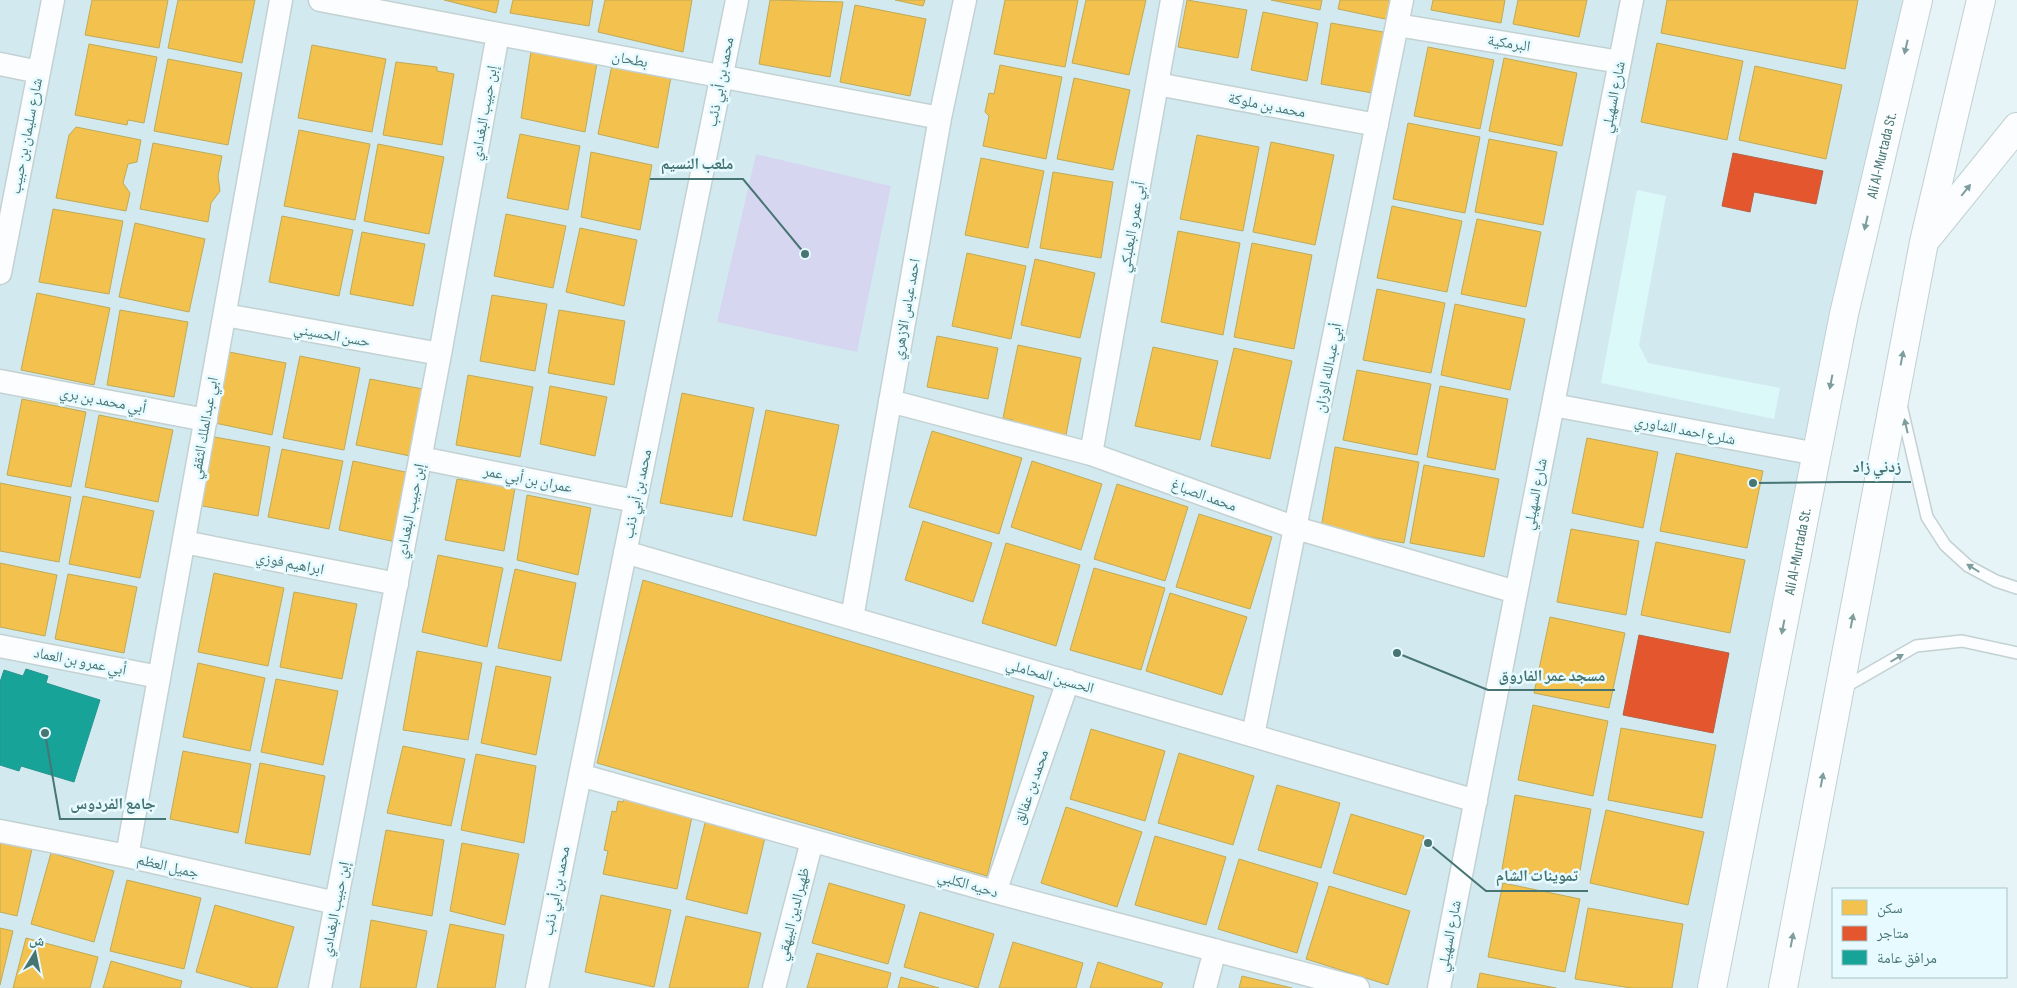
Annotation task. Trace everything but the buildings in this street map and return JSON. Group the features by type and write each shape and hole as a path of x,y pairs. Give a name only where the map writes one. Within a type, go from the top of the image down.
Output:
{"main road":[{"name":"Ali Al-Murtada St.","path":"1712,988 1844,314 1918,0"},
{"path":"1783,988 1924,242 1981,0"},
{"path":"1924,242 2017,127"}],"street":[{"name":"شارع سليمان بن حبيب","path":"0,273 53,0"},
{"name":"ابي عبدالملك الثقفي","path":"127,856 281,0"},
{"name":"بطحان","path":"320,0 940,118"},
{"name":"محمد بن أبي ذئب","path":"537,988 737,0"},
{"name":"احمد عباس الازهري","path":"852,618 940,118 965,0"},
{"name":"أبي عمرو البعلبكي","path":"1091,454 1172,0"},
{"name":"أبي عبدالله الوزان","path":"1254,736 1402,0"},
{"name":"شارع السهيلي","path":"1439,988 1632,0"},
{"name":"البرمكية","path":"1397,25 1620,62"},
{"name":"إبن حبيب البغدادي","path":"320,988 421,458 498,34"},
{"path":"0,64 39,72"},
{"name":"محمد بن ملوكة","path":"1157,84 1377,125"},
{"name":"حسن الحسيني","path":"224,315 440,354"},
{"name":"أبي محمد بن بري","path":"0,381 206,420"},
{"name":"محمد الصباغ","path":"890,401 1091,454 1296,528 1516,592"},
{"name":"شلرع احمد الشاوري","path":"1553,405 1817,454"},
{"name":"عمران بن أبي عمر","path":"421,458 635,501"},
{"name":"ابراهيم فوزي","path":"184,542 397,584"},
{"name":"الحسين المحاملي","path":"625,552 1476,801"},
{"name":"أبي عمرو بن العماد","path":"0,646 159,677"},
{"name":"محمد بن عفالق","path":"995,892 1068,681"},
{"name":"دحيه الكلبي","path":"580,775 995,892 1358,988"},
{"name":"جميل العظم","path":"0,831 127,856 336,903"},
{"name":"ظهيرالدين البيهقي","path":"774,988 812,840"},
{"path":"1205,988 1214,950"}],"lane":[{"path":"1897,387 1927,518 1945,545 1968,566 1996,582 2017,588"},
{"path":"1839,690 1916,646 1962,641 2017,653"}],"shaded area":[{"path":"0,0 1903,0 1701,988 0,988"},
{"path":"756,154 891,186 857,352 717,322"},
{"path":"1637,190 1666,196 1639,345 1648,363 1780,388 1774,419 1601,383"}],"place":[{"name":"ملعب النسيم","path":"805,254"},
{"name":"زدني زاد","path":"1753,483"},
{"name":"مسجد عمر الفاروق","path":"1397,653"},
{"name":"جامع الفردوس","path":"45,733"},
{"name":"تموينات الشام","path":"1428,843"}]}
